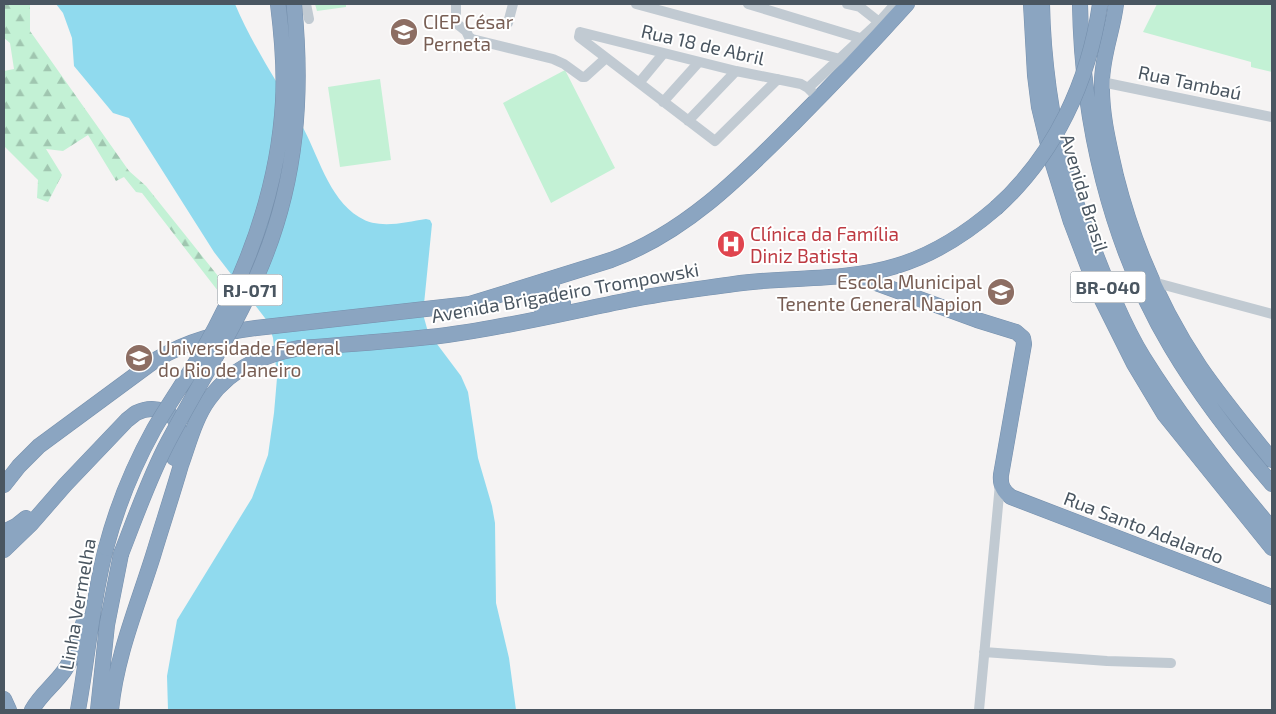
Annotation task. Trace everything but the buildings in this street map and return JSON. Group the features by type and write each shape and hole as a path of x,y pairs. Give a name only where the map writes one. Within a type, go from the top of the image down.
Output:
{"highway":[{"name":"Linha Vermelha","path":"78,710 86,667 97,582 113,520 139,457 224,312 248,258 264,213 274,171 283,101 282,35 278,4"},
{"name":"Linha Vermelha","path":"98,710 107,625 121,554 146,488 167,443 253,285 278,218 290,166 298,103 299,74 294,4"},
{"name":"Avenida Brigadeiro Trompowski","path":"4,485 19,466 40,446 157,359 194,340 230,331 482,302 634,252 654,241 704,207 755,161 813,93 907,4"},
{"name":"Avenida Brasil","path":"1031,4 1037,91 1052,161 1070,222 1097,290 1134,364 1164,414 1272,548"},
{"name":"Avenida Brasil","path":"1042,4 1044,44 1051,101 1066,171 1107,285 1142,355 1161,384 1224,470 1272,529"},
{"name":"Avenida Brasil","path":"1080,4 1082,60 1093,137 1107,195 1129,259 1156,320 1185,369 1220,420 1272,484"},
{"name":"Avenida Brigadeiro Trompowski","path":"159,533 197,422 209,400 222,384 252,362 280,351 446,335 677,292 739,283 852,274 893,267 923,256 970,229 1009,196 1031,171 1062,124 1079,87 1086,68 1100,4"},
{"name":"Avenida Brasil","path":"1116,4 1102,82 1106,134 1123,204 1138,248 1172,320 1199,365 1229,407 1272,460"},
{"path":"578,270 539,290 535,297 537,303 545,307 652,288 677,292"},
{"path":"852,274 977,320 1016,332 1022,338 1024,344 1005,489"},
{"path":"4,550 31,524 127,420 136,413 154,410 168,413 176,421 180,436 168,478 159,533 120,659 112,694 111,710"},
{"path":"4,532 16,526 65,485"},
{"name":"Rua Santo Adalardo","path":"1005,489 1272,598"},
{"path":"32,710 40,697 57,680 71,661 97,582"},
{"path":"4,698 9,710"}],"street":[{"path":"306,4 309,19"},
{"path":"456,4 456,23 466,31 468,37 553,59 564,64 582,77 585,77 606,58 715,141 778,79"},
{"path":"508,23 513,4"},
{"path":"636,4 846,61"},
{"path":"748,4 867,41 878,22 895,4"},
{"path":"847,4 861,6 878,22"},
{"path":"1108,45 1124,4"},
{"name":"Rua 18 de Abril","path":"606,58 579,38 580,32 663,54 800,84 813,93"},
{"path":"639,83 663,54"},
{"path":"664,102 699,62"},
{"path":"688,121 736,71"},
{"name":"Rua Tambaú","path":"1102,82 1272,116"},
{"path":"1154,282 1272,314"},
{"path":"979,710 998,505 1005,489"},
{"path":"998,505 1003,500 1005,489"},
{"path":"984,652 1107,661 1171,663"}],"green space":[{"path":"4,4 30,4 30,31 129,171 146,186 218,276 224,293 218,291 142,193 136,192 124,177 116,181 88,135 63,151 46,149 62,175 48,202 37,198 38,180 4,146 4,71 14,69 10,43 4,38"},
{"path":"315,4 346,4 346,7 317,11"},
{"path":"1157,4 1272,4 1272,72 1251,67 1251,62 1143,32"},
{"path":"565,70 615,168 551,203 503,103"},
{"path":"380,79 391,160 340,167 328,87"}],"water":[{"path":"56,4 235,4 258,50 301,124 325,175 339,199 348,209 359,217 375,223 392,224 430,220 432,224 423,314 428,332 461,376 468,392 478,458 495,523 496,603 509,658 516,710 168,710 167,676 177,620 252,498 268,455 277,378 273,338 268,322 214,252 129,118 113,113 74,66 72,38 63,13"}],"place":[{"name":"CIEP César Perneta","path":"404,32"},
{"name":"Clínica da Família Diniz Batista","path":"731,244"},
{"name":"Escola Municipal Tenente General Napion","path":"1001,292"},
{"name":"Universidade Federal do Rio de Janeiro","path":"139,358"}]}
